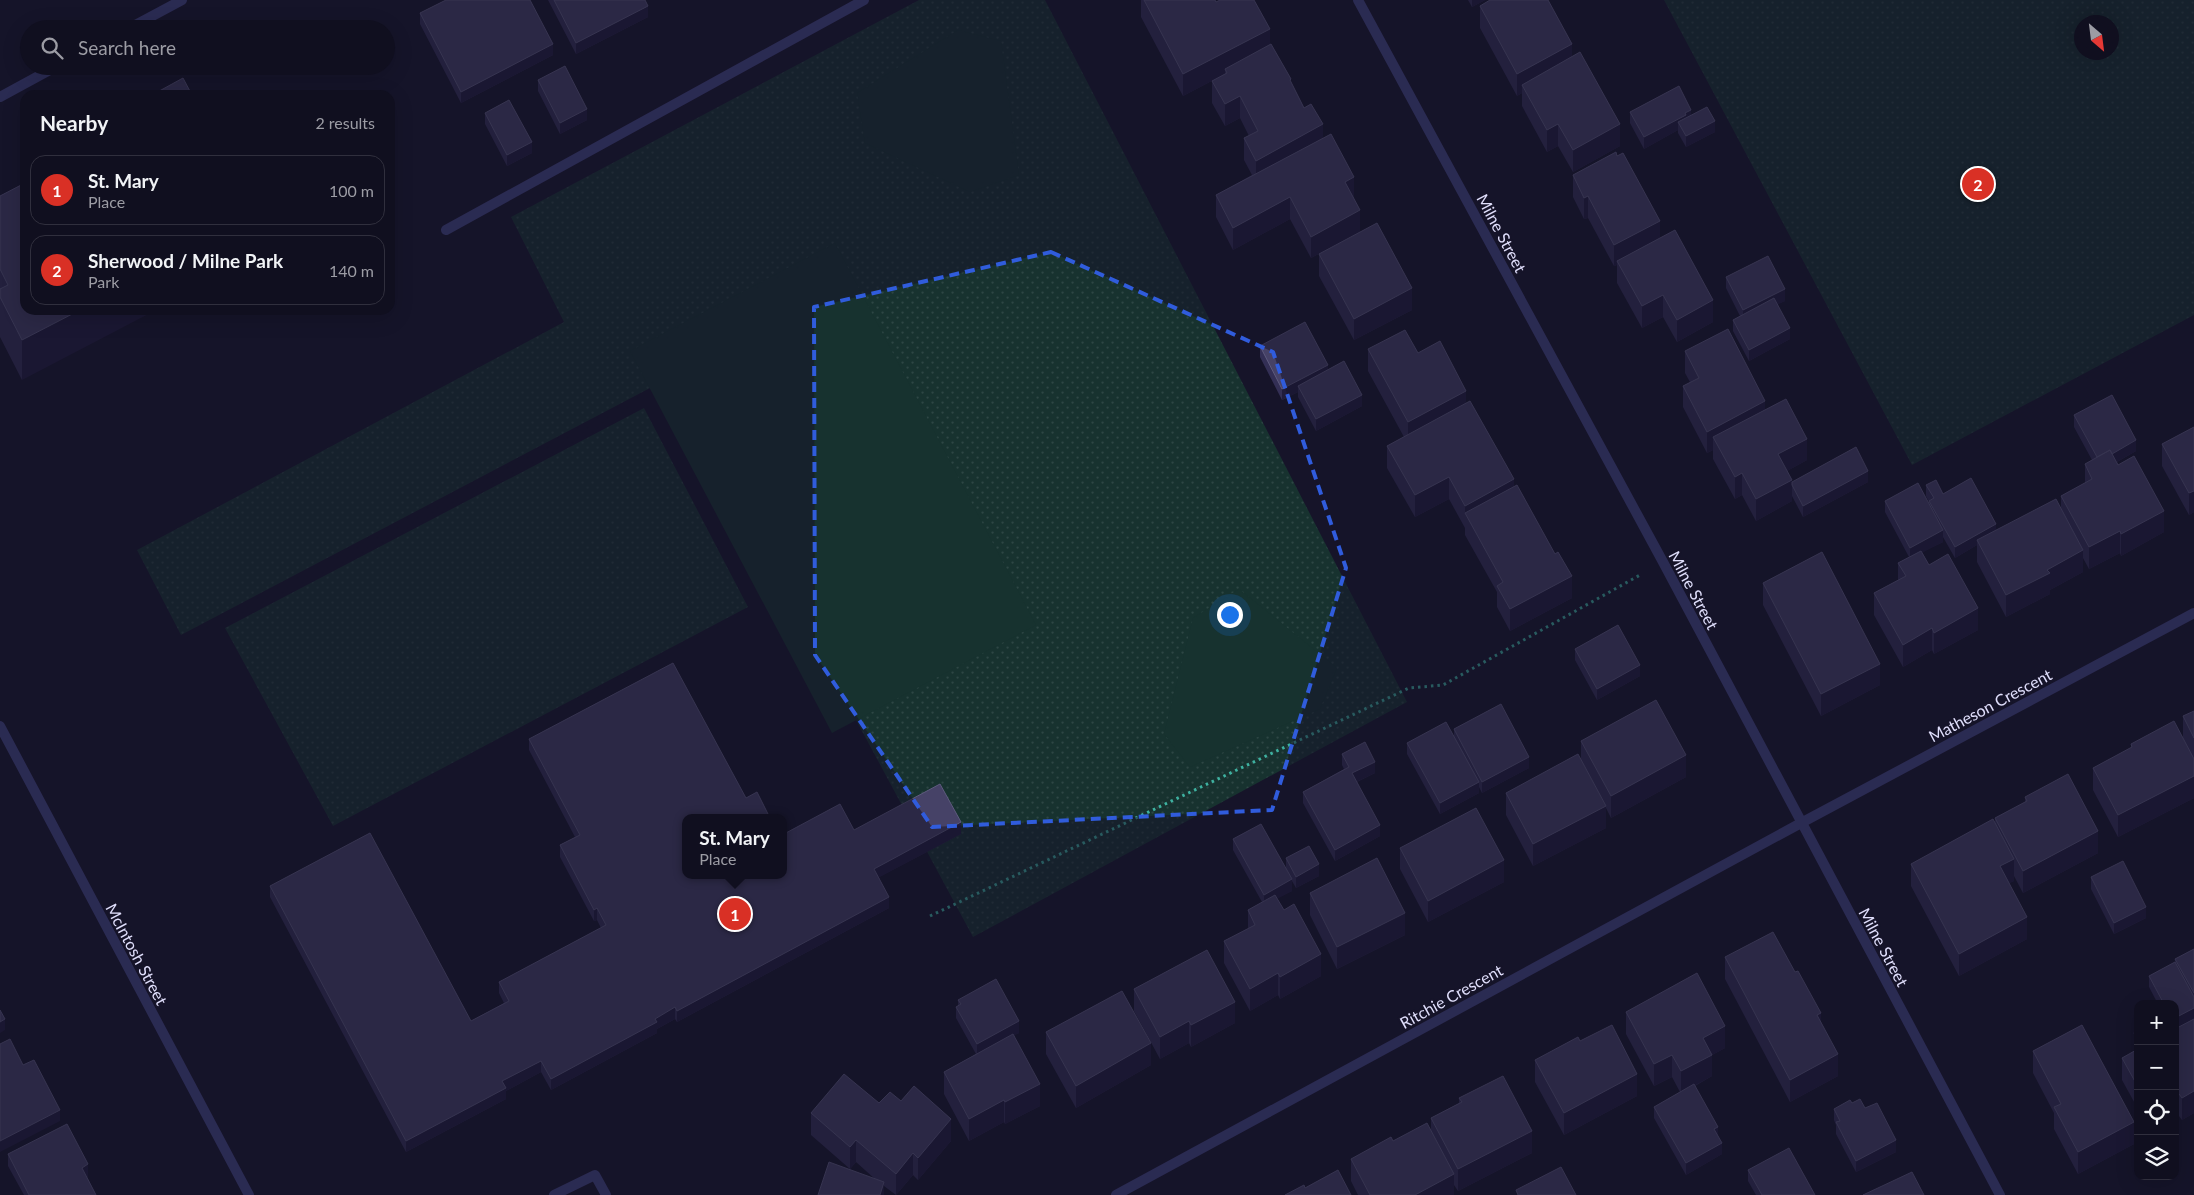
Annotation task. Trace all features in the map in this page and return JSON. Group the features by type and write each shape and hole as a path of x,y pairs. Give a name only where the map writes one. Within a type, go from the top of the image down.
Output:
{"street":[{"path":"145,20 182,0"},
{"path":"446,230 864,0"},
{"name":"Milne Street","path":"1358,0 1662,562 2000,1195"},
{"path":"0,97 40,75"},
{"name":"Matheson Crescent","path":"1800,823 2194,613"},
{"name":"McIntosh Street","path":"0,726 249,1195"},
{"name":"Ritchie Crescent","path":"1116,1195 1800,823"},
{"path":"554,1195 595,1175 606,1195"}],"path":[{"path":"930,916 1409,688 1443,685 1662,562"}],"highlighted area":[{"path":"1051,252 1273,352 1346,568 1272,810 932,827 815,655 814,307"}],"green space":[{"path":"919,0 1045,0 1407,702 973,937 671,377 181,635 137,550 564,322 511,217"},
{"path":"1664,0 2194,0 2194,315 1912,465"},
{"path":"958,30 1001,41 1019,175 970,192 865,143 857,93"},
{"path":"835,243 1036,625 832,733 630,351"},
{"path":"644,408 748,607 333,826 225,628"},
{"path":"1239,589 1337,668 1320,709 1190,767 1164,734 1193,618"}],"building":[{"path":"446,0 530,0 553,44 461,92 420,13"},
{"path":"554,0 645,0 648,6 576,43"},
{"path":"1144,0 1215,0 1216,2 1220,0 1254,0 1270,29 1183,74"},
{"path":"1490,0 1548,0 1572,44 1517,74 1480,6"},
{"path":"1271,44 1291,79 1304,108 1311,104 1323,124 1256,161 1244,138 1258,131 1240,96 1225,104 1212,81 1227,73 1225,69"},
{"path":"1580,52 1620,124 1573,150 1558,124 1547,130 1522,85"},
{"path":"565,66 587,109 560,123 538,80"},
{"path":"183,78 189,90 161,90"},
{"path":"1679,86 1691,110 1685,113 1686,115 1644,137 1630,112"},
{"path":"509,100 532,142 507,155 485,113"},
{"path":"1707,107 1715,121 1686,136 1678,122"},
{"path":"1331,134 1354,177 1345,182 1360,210 1311,237 1290,197 1233,228 1216,195"},
{"path":"1616,152 1617,156 1623,153 1660,221 1614,245 1588,196 1584,198 1573,175"},
{"path":"20,186 20,315 70,315 22,340 0,297 0,289 8,285 0,269 0,196"},
{"path":"1377,223 1412,288 1354,319 1319,254"},
{"path":"1675,230 1713,300 1677,320 1663,295 1642,306 1617,261"},
{"path":"1768,256 1785,289 1743,310 1726,277"},
{"path":"1774,298 1790,328 1749,350 1733,320"},
{"path":"1305,322 1328,365 1282,389 1260,346"},
{"path":"1728,329 1765,401 1707,432 1683,386 1699,378 1685,351"},
{"path":"1405,330 1418,353 1440,341 1466,391 1408,422 1368,349"},
{"path":"1344,361 1362,395 1316,419 1298,386"},
{"path":"2112,395 2136,440 2112,454 2110,450 2097,457 2074,415"},
{"path":"1786,399 1807,439 1778,454 1792,480 1756,499 1742,473 1735,477 1713,437"},
{"path":"1470,401 1514,479 1465,506 1449,477 1415,495 1387,446"},
{"path":"2194,427 2194,491 2189,493 2162,444"},
{"path":"1856,447 1868,471 1803,506 1792,482"},
{"path":"2110,450 2118,465 2134,456 2164,511 2121,534 2120,531 2089,547 2061,496 2092,479 2085,464"},
{"path":"1971,478 1996,524 1955,547 1929,501 1934,498 1926,485 1936,480 1943,494"},
{"path":"1918,483 1943,530 1910,548 1885,501"},
{"path":"1517,485 1555,554 1558,552 1572,576 1510,609 1497,586 1503,582 1465,513"},
{"path":"2056,499 2083,550 2047,570 2050,573 2006,595 1977,540"},
{"path":"1921,551 1929,565 1948,554 1978,608 1934,633 1932,628 1903,645 1874,593 1906,576 1898,563"},
{"path":"1822,552 1880,664 1821,694 1763,583"},
{"path":"1618,625 1640,665 1597,689 1575,649"},
{"path":"673,663 746,798 757,792 768,814 682,814 682,879 787,879 787,832 840,804 854,830 940,784 961,822 874,869 889,897 677,1011 675,1007 655,1019 657,1022 551,1079 541,1061 502,1081 506,1088 406,1141 270,886 370,833 471,1021 509,1001 499,982 606,925 597,908 594,910 560,845 580,835 529,739"},
{"path":"1656,700 1686,755 1611,796 1581,741"},
{"path":"1501,704 1529,757 1482,782 1454,729"},
{"path":"2194,711 2194,738 2183,716"},
{"path":"2174,721 2194,759 2194,776 2118,815 2093,768 2132,747 2131,744"},
{"path":"1446,722 1479,782 1440,803 1407,743"},
{"path":"1365,742 1375,762 1352,773 1380,825 1335,850 1303,792 1349,767 1342,754"},
{"path":"1578,754 1606,806 1533,844 1506,793"},
{"path":"2068,774 2098,831 2023,871 1995,818 2027,801 2025,797"},
{"path":"1476,808 1504,860 1428,901 1400,848"},
{"path":"1993,819 2014,859 2000,866 2027,917 1959,954 1911,864"},
{"path":"1261,824 1292,879 1264,895 1233,839"},
{"path":"1309,846 1319,864 1296,877 1286,858"},
{"path":"1377,858 1405,913 1337,947 1310,893"},
{"path":"2123,861 2146,907 2114,923 2091,877"},
{"path":"1275,895 1284,910 1294,904 1321,954 1280,977 1278,973 1250,989 1224,941 1255,925 1248,910"},
{"path":"1773,932 1795,972 1798,971 1821,1013 1817,1015 1838,1054 1790,1080 1725,957"},
{"path":"2194,949 2194,993 2175,959"},
{"path":"1207,950 1235,1002 1191,1025 1189,1021 1160,1037 1134,989"},
{"path":"2175,962 2194,997 2194,1008 2179,1016 2179,1000 2162,1000 2149,976"},
{"path":"1697,973 1725,1026 1703,1038 1712,1055 1681,1071 1672,1055 1654,1064 1626,1012"},
{"path":"996,979 1019,1021 977,1044 956,1007 961,1004 958,1000"},
{"path":"1122,991 1151,1043 1076,1086 1046,1032"},
{"path":"0,1010 5,1019 0,1022"},
{"path":"2194,1019 2194,1091 2182,1098 2179,1094 2179,1027"},
{"path":"1612,1025 1637,1074 1564,1113 1535,1060 1578,1037 1580,1041"},
{"path":"2082,1025 2134,1122 2078,1152 2054,1107 2061,1104 2033,1051"},
{"path":"1013,1034 1040,1084 1005,1102 1004,1100 969,1119 944,1072"},
{"path":"10,1039 23,1065 34,1060 60,1110 0,1141 0,1044"},
{"path":"2134,1051 2134,1080 2122,1058"},
{"path":"844,1074 879,1103 890,1092 901,1101 914,1086 951,1119 918,1158 913,1153 896,1174 856,1140 850,1147 811,1113"},
{"path":"1503,1076 1532,1131 1458,1169 1431,1118 1462,1102 1459,1098"},
{"path":"1694,1084 1718,1127 1714,1129 1722,1143 1686,1163 1654,1107"},
{"path":"1860,1099 1865,1108 1877,1103 1896,1140 1856,1161 1836,1122 1840,1121 1834,1109 1850,1100 1852,1103"},
{"path":"1427,1123 1454,1174 1415,1195 1370,1195 1351,1159 1391,1137 1393,1141"},
{"path":"67,1124 88,1164 82,1168 96,1195 29,1195 8,1154"},
{"path":"1789,1148 1815,1195 1762,1195 1748,1170"},
{"path":"829,1162 884,1182 880,1195 818,1195"},
{"path":"1561,1167 1576,1195 1518,1195 1516,1190"},
{"path":"1338,1170 1351,1195 1285,1195 1304,1185 1305,1188"},
{"path":"1912,1172 1924,1195 1863,1195"}],"place":[{"name":"Sherwood / Milne Park","path":"1978,184"},
{"name":"St. Mary","path":"735,914"}]}
